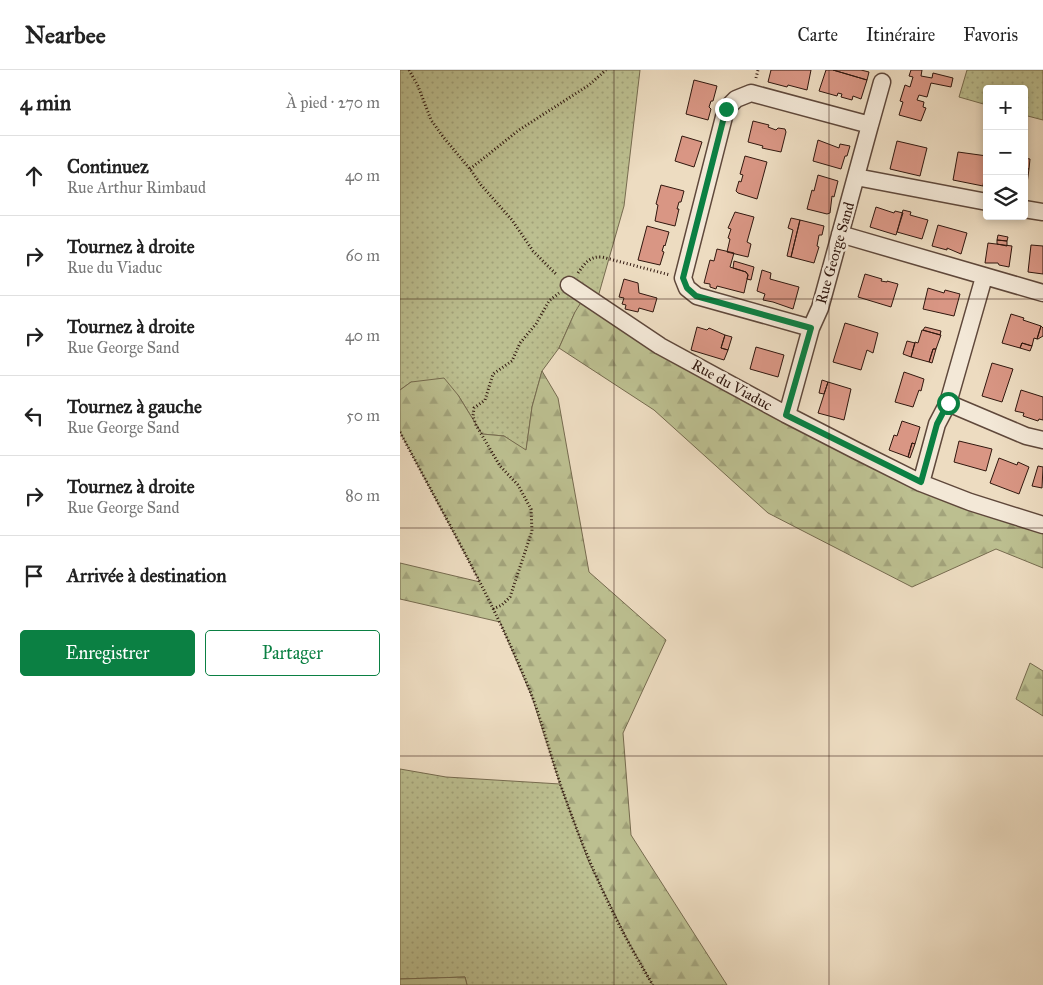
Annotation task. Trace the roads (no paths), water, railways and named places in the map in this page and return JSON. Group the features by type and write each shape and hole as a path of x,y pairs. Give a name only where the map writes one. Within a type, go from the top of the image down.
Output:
{"street":[{"name":"Rue George Sand","path":"786,415 811,328 820,308 882,82"},
{"path":"811,328 696,296 687,288 683,278 726,109 736,99 751,93 870,125"},
{"path":"856,177 983,201"},
{"path":"1028,210 1043,212"},
{"path":"840,234 1043,293"},
{"path":"921,482 937,424 948,403 984,277"},
{"name":"Rue du Viaduc","path":"569,285 660,346 786,415 921,482 970,502 1043,525"},
{"path":"948,403 1026,436 1043,440"}]}
